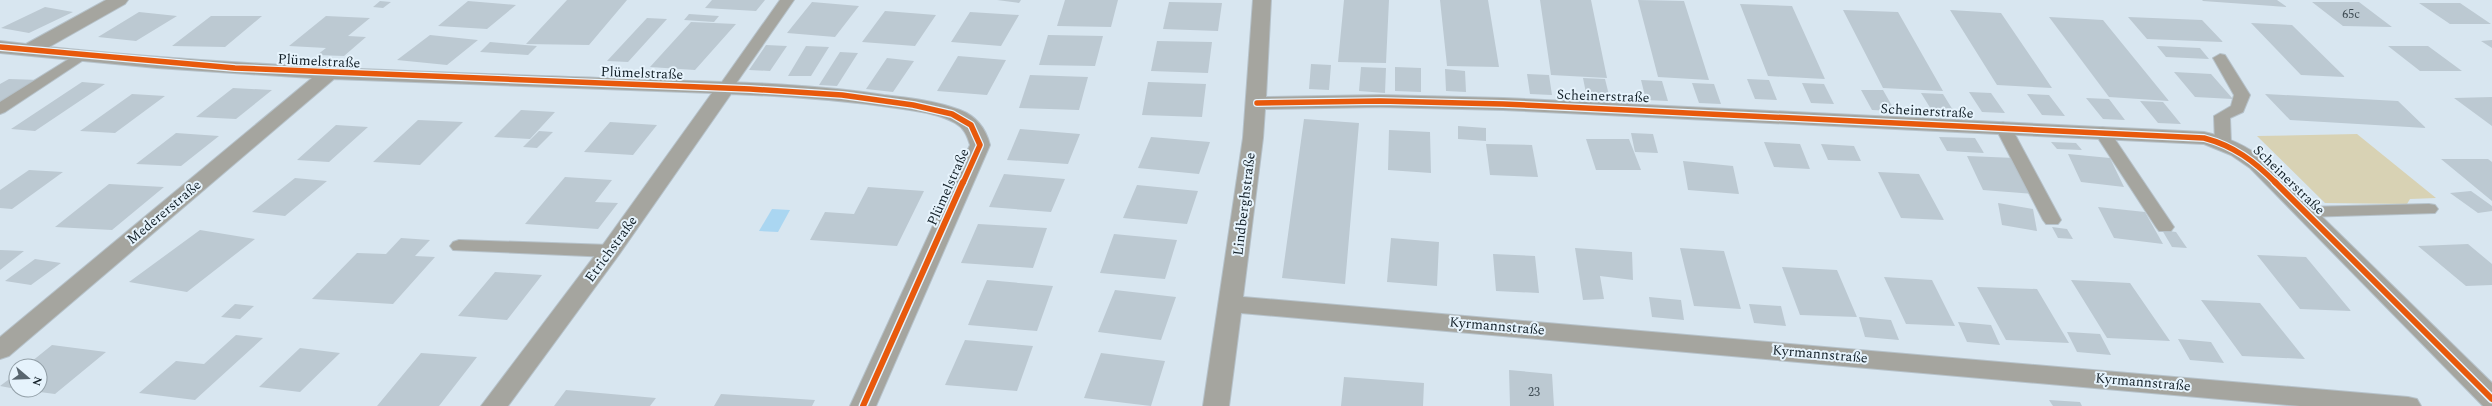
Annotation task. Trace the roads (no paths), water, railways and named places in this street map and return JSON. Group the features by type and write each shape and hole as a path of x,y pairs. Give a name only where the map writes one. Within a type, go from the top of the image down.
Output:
{"street":[{"path":"29,50 119,0"},
{"name":"Lindberghstraße","path":"1216,406 1257,103 1262,0"},
{"name":"Plümelstraße","path":"0,47 80,56 328,74 806,92 898,103 953,114 966,121 977,132 980,145 863,406"},
{"name":"Medererstraße","path":"0,350 328,74"},
{"name":"Etrichstraße","path":"494,406 610,251 725,89"},
{"name":"Scheinerstraße","path":"1257,103 1380,101 1503,104 2184,136 2223,143 2241,151 2257,164 2492,399"},
{"name":"Kyrmannstraße","path":"1231,304 2408,406"}],"lane":[{"path":"725,89 787,0"},
{"path":"0,109 80,56"},
{"path":"2220,58 2242,95 2238,109 2222,116 2223,143"},
{"path":"2003,127 2052,220"},
{"path":"2102,132 2165,227"},
{"path":"2304,212 2429,209"},
{"path":"459,246 610,251"}],"water":[{"path":"772,209 790,210 778,232 759,231"}]}
